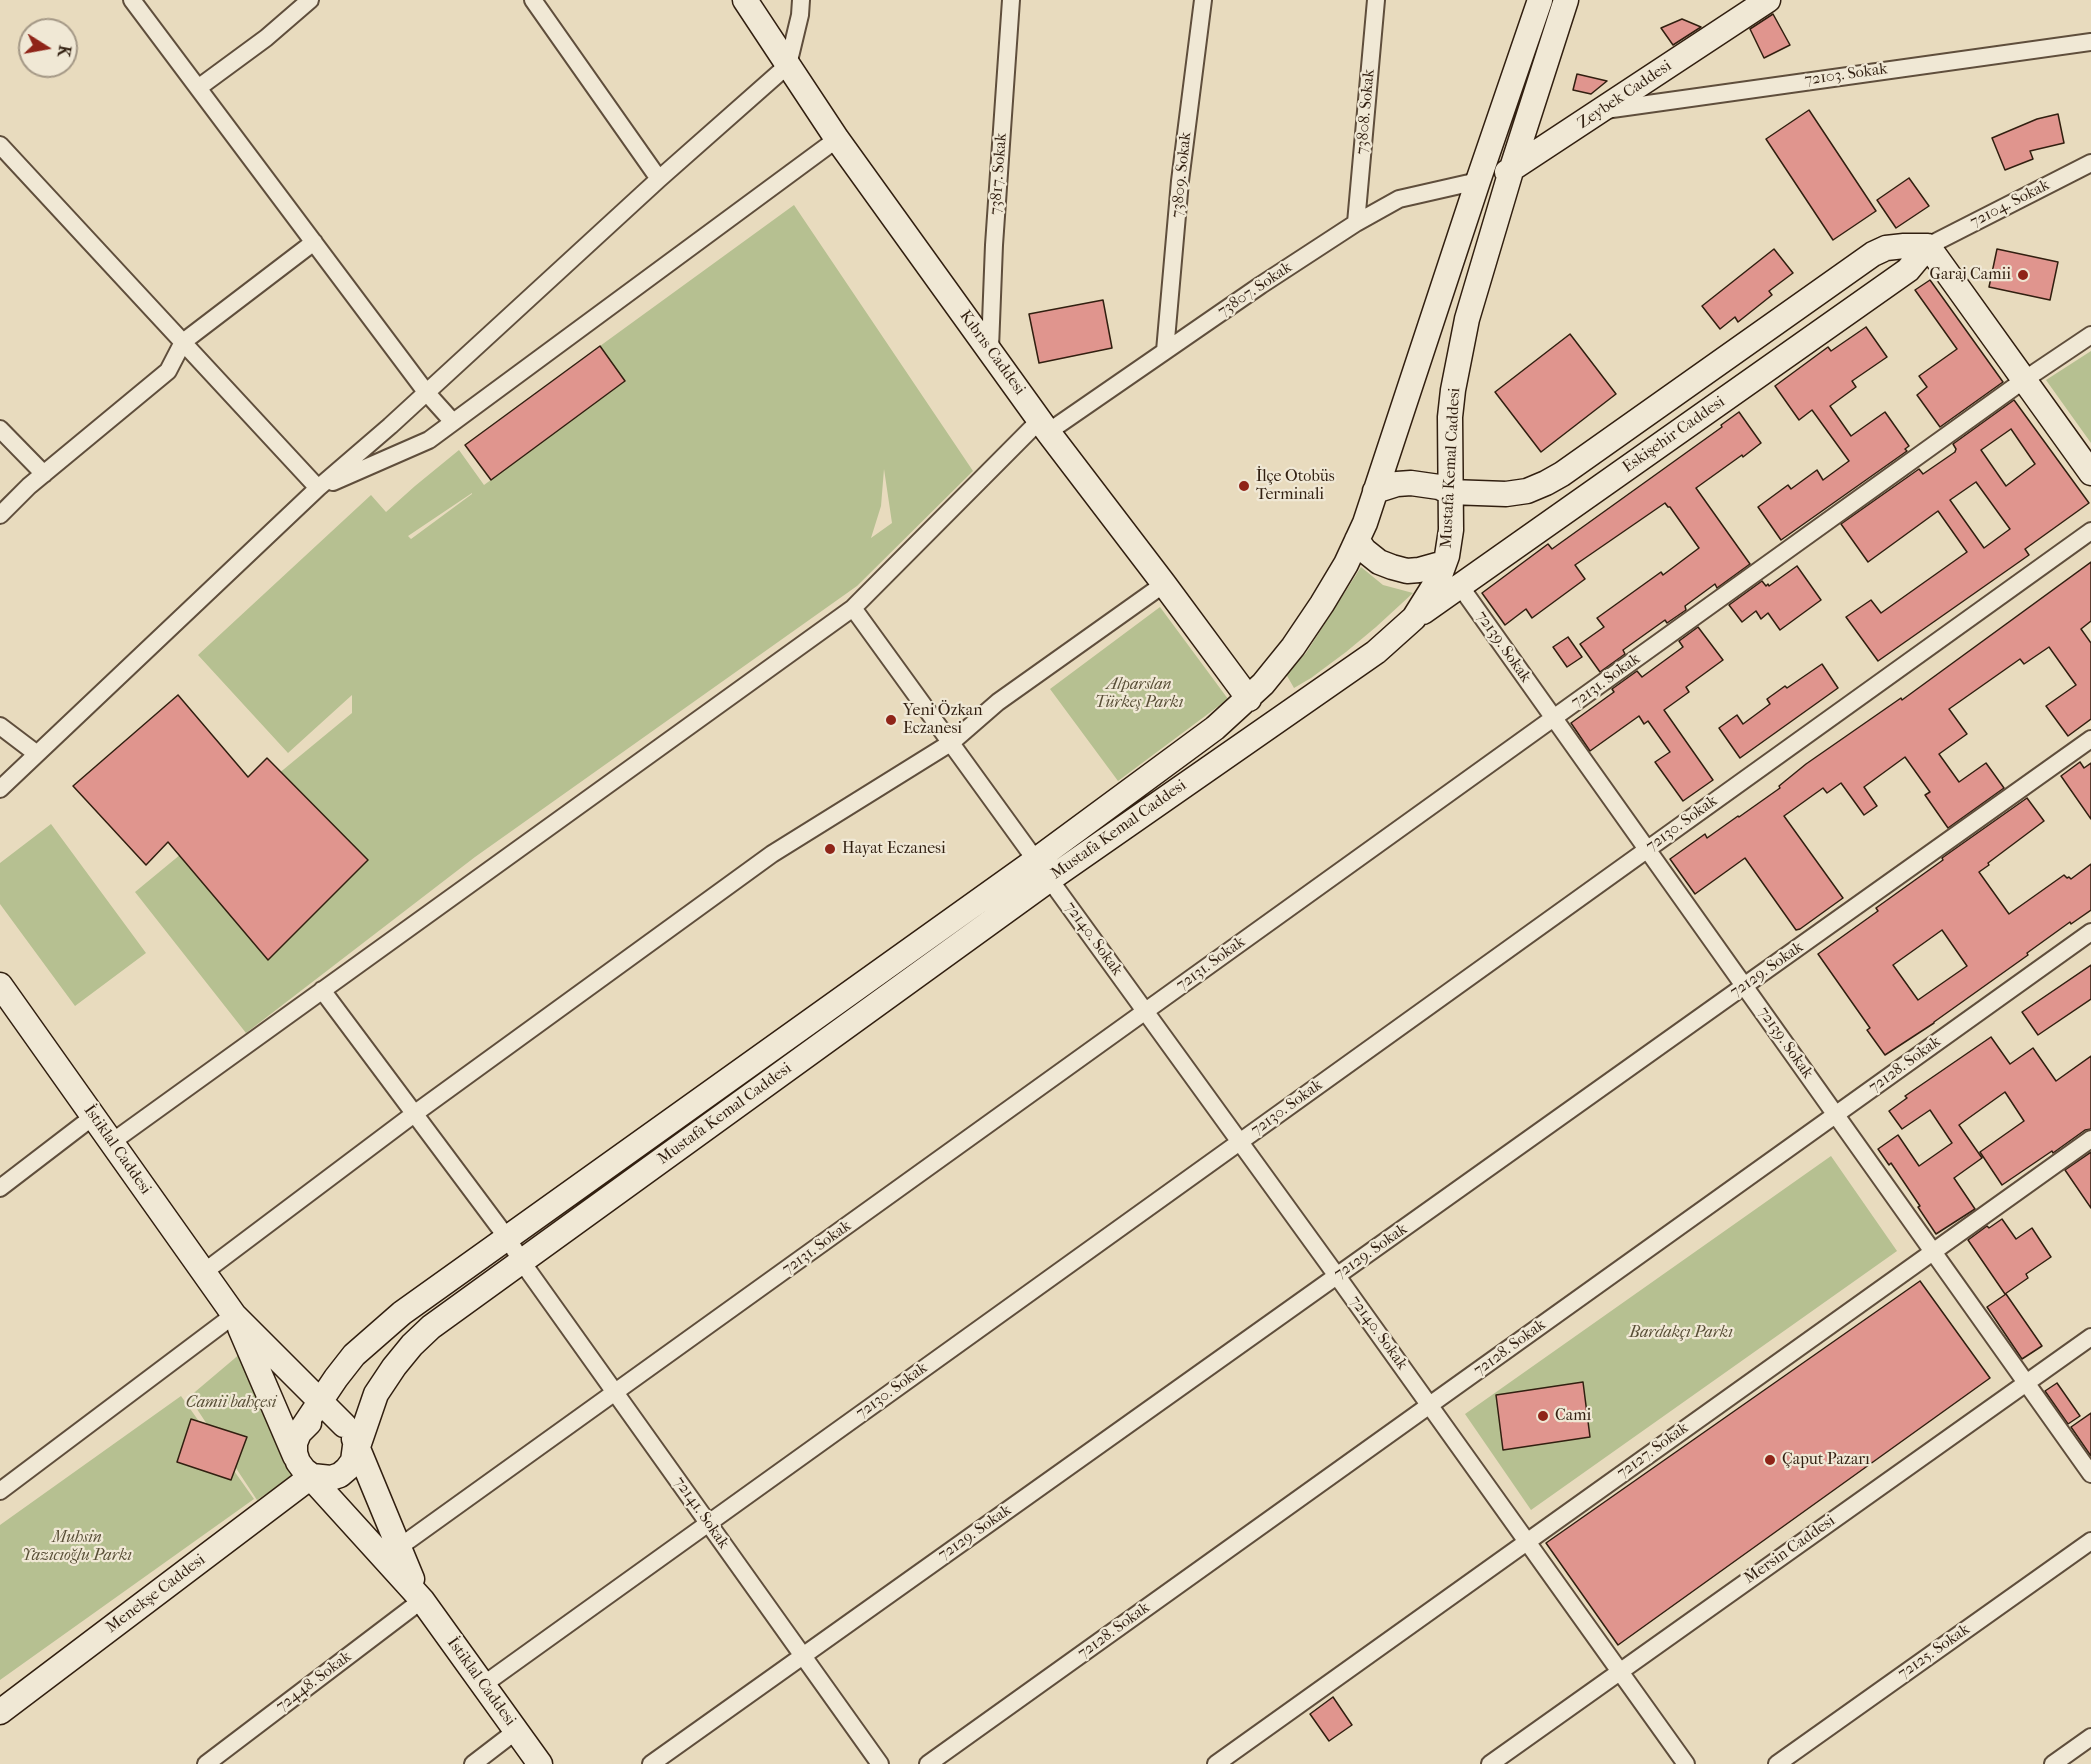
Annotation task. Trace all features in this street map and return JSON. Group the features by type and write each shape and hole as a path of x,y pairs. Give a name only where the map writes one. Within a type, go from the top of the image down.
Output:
{"main road":[{"name":"Kıbrıs Caddesi","path":"745,0 837,139 990,348 1044,426 1249,699"},
{"name":"Mustafa Kemal Caddesi","path":"352,1444 376,1394 394,1367 431,1327 522,1262 1043,869 1215,728 1263,684 1305,630 1346,564 1357,540 1540,0"},
{"name":"Mustafa Kemal Caddesi","path":"299,1433 354,1355 402,1313 1043,869 1376,652 1414,618 1439,578 1451,530 1450,417 1467,319 1511,171 1566,0"},
{"name":"Zeybek Caddesi","path":"1478,181 1511,171 1768,0"},
{"path":"1928,246 2091,473"},
{"name":"Eskişehir Caddesi","path":"1450,492 1506,494 1527,491 1546,483 1572,467 1873,254 1886,248 1928,246"},
{"name":"Eskişehir Caddesi","path":"1414,618 1908,270 1928,246"},
{"path":"1375,491 1397,484 1411,483 1439,487 1450,492"},
{"path":"1357,540 1364,550 1379,562 1407,571 1444,563"},
{"name":"İstiklal Caddesi","path":"0,985 234,1315 320,1401 352,1444 422,1600"},
{"name":"İstiklal Caddesi","path":"234,1315 306,1471 422,1600 540,1764"},
{"path":"324,1418 335,1419 352,1444 347,1469 331,1478 306,1471 295,1453 295,1443 305,1425 324,1418"},
{"name":"Menekşe Caddesi","path":"0,1712 306,1471"}],"street":[{"path":"132,0 426,392 453,422"},
{"path":"198,88 266,38 310,0"},
{"path":"533,0 659,179"},
{"path":"0,789 318,488 788,65 800,15 801,0"},
{"name":"73817. Sokak","path":"990,348 994,245 1011,0"},
{"name":"73809. Sokak","path":"1165,351 1180,181 1203,0"},
{"name":"73808. Sokak","path":"1356,223 1376,0"},
{"name":"72103. Sokak","path":"1601,111 2091,42"},
{"path":"318,488 429,440 837,139"},
{"path":"0,145 318,488"},
{"name":"72104. Sokak","path":"1928,246 2091,163"},
{"name":"73807. Sokak","path":"111,1142 853,608 1044,426 1165,351 1356,223 1399,199 1478,181"},
{"path":"0,515 44,474 168,371 183,342 314,242"},
{"name":"72131. Sokak","path":"399,1548 2024,380 2091,335"},
{"path":"0,429 44,474"},
{"name":"72130. Sokak","path":"483,1685 2091,531"},
{"path":"204,1272 414,1114 772,854 952,742 998,702 1164,584"},
{"name":"72139. Sokak","path":"1460,586 2091,1474"},
{"name":"72140. Sokak","path":"853,608 1430,1405 1686,1764"},
{"path":"0,726 37,754"},
{"name":"72129. Sokak","path":"651,1764 2091,739"},
{"name":"72128. Sokak","path":"928,1764 2091,932"},
{"name":"72141. Sokak","path":"322,990 508,1239 522,1262 880,1764"},
{"path":"0,1188 94,1116"},
{"name":"72127. Sokak","path":"1215,1764 2091,1139"},
{"path":"0,1491 234,1315"},
{"name":"Mersin Caddesi","path":"1490,1764 2091,1337"},
{"name":"72125. Sokak","path":"1777,1764 2091,1541"},
{"name":"72448. Sokak","path":"206,1764 422,1600"},
{"path":"473,1764 516,1731"},
{"path":"2053,1764 2091,1737"}],"green space":[{"path":"794,205 973,471 857,586 475,857 246,1033 135,892 352,713 352,695 288,753 198,655 371,495 386,512 459,450 484,485 625,381 600,346","holes":["884,469 892,523 871,538 881,506","472,493 411,539 408,536"]},
{"path":"2091,351 2091,443 2046,380"},
{"path":"1361,567 1383,585 1413,593 1346,652 1294,688 1286,674 1306,653"},
{"name":"Alparslan Türkeş Parkı","path":"1160,607 1228,699 1118,781 1050,689"},
{"path":"51,824 146,953 75,1006 0,904 0,863"},
{"name":"Bardakçı Parkı","path":"1831,1156 1897,1251 1531,1510 1465,1414"},
{"name":"Camii bahçesi","path":"241,1353 300,1471 257,1500 189,1397"},
{"name":"Muhsin Yazıcıoğlu Parkı","path":"181,1396 254,1499 0,1680 0,1525"}],"building":[{"path":"1773,14 1790,45 1764,58 1750,29"},
{"path":"1682,19 1701,27 1673,45 1661,28"},
{"path":"1577,74 1607,81 1591,94 1573,90"},
{"path":"1809,110 1876,211 1833,240 1766,139"},
{"path":"2058,114 2064,143 2030,151 2033,159 2005,170 1992,138 2037,119"},
{"path":"1909,178 1929,206 1896,228 1877,200"},
{"path":"1774,249 1793,273 1769,291 1772,295 1738,322 1735,317 1720,329 1702,306"},
{"name":"Garaj Camii","path":"1997,249 2058,262 2050,300 1989,287"},
{"path":"1930,280 2003,382 1940,427 1917,395 1927,387 1919,376 1957,349 1915,290"},
{"path":"1103,300 1112,348 1039,363 1029,314"},
{"path":"1866,327 1887,357 1852,381 1856,387 1830,406 1851,436 1885,412 1909,446 1905,449 1907,451 1781,540 1758,507 1788,485 1791,489 1817,470 1823,480 1849,461 1812,410 1799,420 1775,386 1828,347 1831,351"},
{"path":"1570,334 1616,394 1541,452 1495,392"},
{"path":"600,346 625,381 491,480 465,445"},
{"path":"2014,400 2089,503 2025,549 2029,555 1878,661 1846,617 1871,600 1881,613 1967,552 1938,511 1868,562 1841,524 1919,469 1923,474 1955,452 1953,444","holes":["2011,429 2035,464 2006,486 1981,450","1976,482 2010,529 1984,548 1950,500"]},
{"path":"1739,412 1761,443 1696,488 1750,564 1717,588 1715,584 1685,606 1686,610 1667,623 1665,620 1623,650 1625,654 1600,672 1580,644 1604,627 1597,618 1661,572 1663,575 1699,548 1665,503 1575,565 1585,579 1532,618 1526,609 1505,625 1482,593 1548,544 1552,549 1722,427 1721,425"},
{"path":"2091,562 2091,621 2081,629 2091,643 2091,719 2068,736 2046,706 2076,685 2049,647 2024,664 2020,659 1949,709 1967,734 1939,754 1959,782 1986,763 2004,788 1948,828 1925,795 1930,792 1905,757 1864,787 1877,806 1864,815 1841,783 1827,793 1823,788 1784,816 1843,898 1800,929 1796,930 1745,858 1695,894 1670,859 1705,834 1707,838 1739,817 1780,788 1779,786 1806,764 1901,698 1902,700"},
{"path":"1797,566 1821,600 1780,630 1768,613 1761,619 1756,611 1742,622 1729,605 1762,581 1769,586"},
{"path":"1698,627 1723,660 1686,687 1689,692 1664,710 1713,780 1683,801 1655,762 1670,752 1648,721 1644,724 1639,716 1590,751 1571,723 1614,692 1612,689 1637,671 1642,677 1683,647 1679,641"},
{"path":"1568,637 1582,657 1567,667 1553,647"},
{"path":"1822,664 1838,688 1740,758 1719,728 1737,715 1743,724 1770,704 1767,699"},
{"path":"178,695 248,777 267,758 368,860 268,960 168,842 146,865 73,786"},
{"path":"2080,762 2084,768 2091,763 2091,819 2061,776"},
{"path":"2027,798 2044,821 1979,872 2009,914 2064,875 2071,879 2091,864 2091,910 2071,924 2070,922 1934,1023 1885,1055 1867,1030 1870,1028 1818,954 1878,911 1876,908 1943,860 1942,858","holes":["1942,930 1967,966 1918,1000 1893,965"]},
{"path":"2091,965 2091,999 2038,1035 2022,1012"},
{"path":"1991,1037 2010,1064 2033,1048 2056,1081 2091,1056 2091,1129 2085,1130 2002,1185 1980,1152 2024,1121 2005,1092 1959,1125 1982,1158 1954,1178 1975,1209 1936,1234 1891,1163 1889,1165 1878,1149 1898,1135 1919,1166 1952,1143 1930,1110 1902,1129 1889,1111 1907,1098 1905,1096"},
{"path":"2091,1152 2091,1208 2065,1170"},
{"path":"2002,1219 2016,1239 2032,1228 2051,1257 2026,1274 2028,1278 2005,1294 1968,1240 1987,1226 1989,1228"},
{"name":"Çaput Pazarı","path":"1920,1281 1990,1378 1618,1645 1546,1543"},
{"path":"2006,1294 2042,1346 2022,1359 1987,1307"},
{"name":"Cami","path":"1583,1382 1590,1437 1503,1450 1496,1395"},
{"path":"2057,1383 2080,1416 2068,1424 2045,1391"},
{"path":"2091,1413 2091,1456 2071,1427"},
{"path":"191,1419 247,1437 231,1480 177,1462"},
{"path":"1333,1697 1352,1725 1329,1741 1310,1714"}],"place":[{"name":"Garaj Camii","path":"2023,275"},
{"name":"İlçe Otobüs Terminali","path":"1244,486"},
{"name":"Yeni Özkan Eczanesi","path":"891,720"},
{"name":"Hayat Eczanesi","path":"830,849"},
{"name":"Cami","path":"1543,1416"},
{"name":"Çaput Pazarı","path":"1770,1460"}]}
